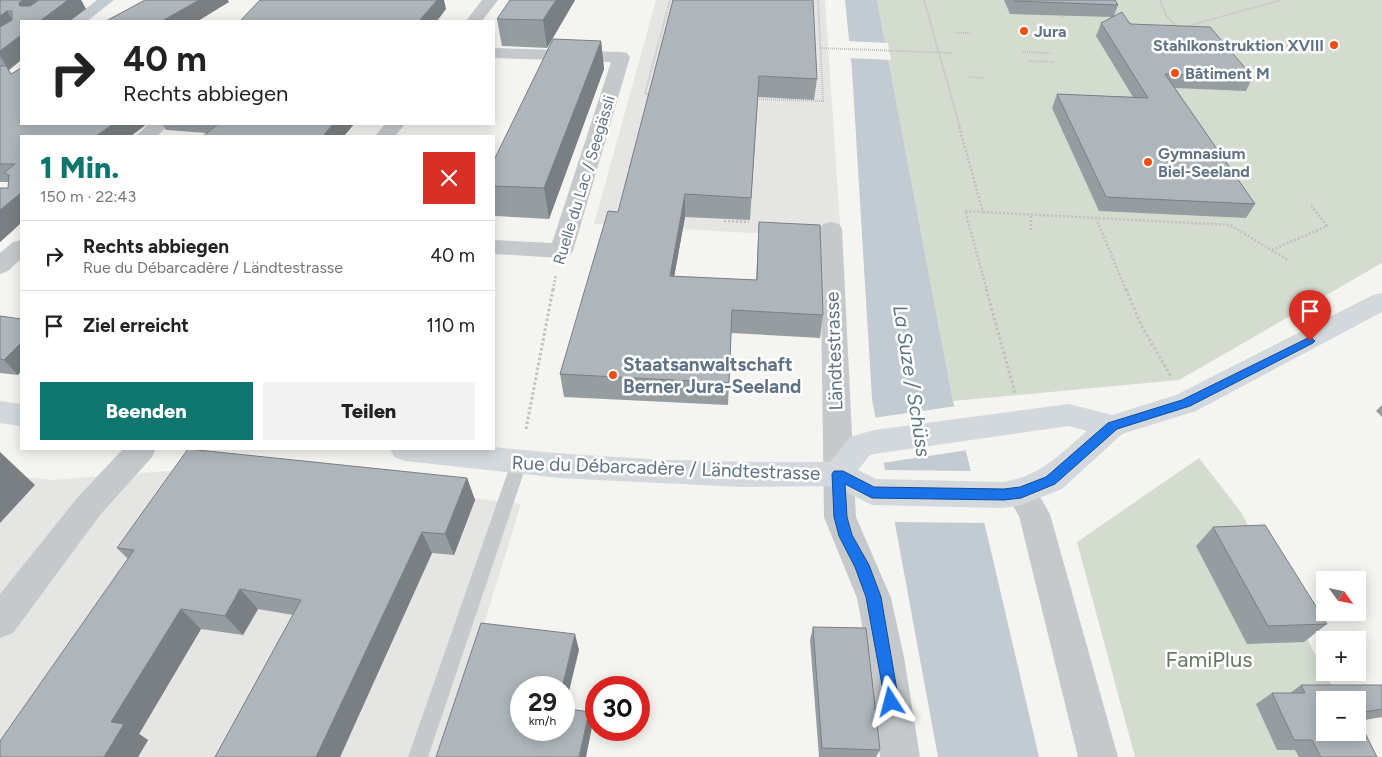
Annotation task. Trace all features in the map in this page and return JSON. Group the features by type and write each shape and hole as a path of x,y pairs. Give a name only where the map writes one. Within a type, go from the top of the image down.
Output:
{"main road":[{"name":"Rue du Débarcadère / Ländtestrasse","path":"413,450 519,463 741,475 838,474 872,492 1012,493 1051,480 1112,426 1186,403 1382,301"},
{"path":"0,412 20,415"},
{"name":"Rue du Débarcadère / Ländtestrasse","path":"838,474 860,445 870,443 993,424 1069,415 1112,426"}],"street":[{"path":"475,20 490,0"},
{"name":"Ruelle du Lac / Seegässli","path":"495,53 621,58 561,251"},
{"path":"147,135 159,125"},
{"path":"386,135 394,125"},
{"name":"Ländtestrasse","path":"831,228 840,517 846,536 862,565 874,597 900,757"},
{"path":"495,247 561,251"},
{"path":"0,266 20,248"},
{"path":"0,621 89,506 141,450"},
{"path":"1012,493 1034,514 1098,757"}],"lane":[{"path":"418,757 519,463"}],"path":[{"path":"655,94 645,94 670,0"},
{"path":"744,98 824,101 818,0"},
{"path":"924,0 983,212"},
{"path":"1160,0 1166,15 1179,28"},
{"path":"1171,30 1281,0"},
{"path":"955,33 970,33"},
{"path":"820,48 951,53"},
{"path":"1023,52 1050,53"},
{"path":"1027,61 1055,62"},
{"path":"968,77 985,78"},
{"path":"1271,250 1327,226 1310,204"},
{"path":"1022,420 965,211 1031,216 1230,225 1288,260"},
{"path":"1031,216 1031,231"},
{"path":"1096,218 1141,325 1186,403"},
{"path":"724,221 750,222"},
{"name":"Ruelle du Lac / Seegässli","path":"526,429 561,251"}],"shaded area":[{"path":"656,0 825,0 841,238 594,224"},
{"path":"217,467 521,504 443,757 0,757 0,474 53,480"}],"green space":[{"path":"877,0 1382,0 1382,263 1179,380 953,401"},
{"name":"FamiPlus","path":"1199,458 1241,512 1316,656 1316,681 1329,681 1334,691 1316,691 1316,741 1340,741 1368,757 1135,757 1077,542"}],"water":[{"path":"97,0 114,0 88,20 71,20"},
{"name":"La Suze / Schüss","path":"845,0 877,0 953,401 987,534 1039,757 938,757 872,399 852,70"}],"pier":[{"path":"846,41 888,43 891,60 848,58"},
{"path":"957,406 968,450 882,463 873,418"},
{"path":"883,470 973,471 987,523 894,522"}],"building":[{"path":"0,0 23,0 19,3 20,6 30,6 39,0 68,0 41,20 20,20 20,36 0,51 0,27 12,20 12,11 7,11 0,16"},
{"path":"145,0 199,0 164,20 108,20"},
{"path":"260,0 437,0 420,20 241,20"},
{"path":"510,0 556,0 543,20 497,19"},
{"path":"673,0 813,0 817,79 759,76 751,198 685,194 670,276 757,280 759,222 820,225 823,315 732,310 729,383 560,374 608,211 618,212"},
{"path":"1115,0 1118,5 1014,1"},
{"path":"1122,12 1130,24 1210,27 1253,77 1165,74 1255,204 1106,197 1057,94 1148,98 1101,23"},
{"path":"553,39 601,41 544,188 495,186 495,158"},
{"path":"0,66 6,66 11,74 20,69 20,125 112,125 97,135 20,135 20,194 0,210 0,188 8,188 9,175 4,173 15,164 0,164"},
{"path":"217,125 332,125 324,135 204,135"},
{"path":"0,316 20,319 20,344 4,360 0,359"},
{"path":"187,450 467,478 445,534 422,532 316,757 215,757 301,600 240,589 225,616 181,609 111,722 124,724 104,757 0,757 0,741 134,550 117,548"},
{"path":"1265,525 1316,606 1316,621 1325,621 1327,624 1268,626 1213,527"},
{"path":"481,623 575,634 565,676 510,676 510,741 575,741 575,710 585,711 585,730 579,757 436,757"},
{"path":"813,627 866,628 880,750 822,748"},
{"path":"1301,685 1382,685 1382,709 1366,712 1366,691 1316,691 1316,741 1366,741 1366,735 1377,757 1321,757 1312,740 1294,740 1272,693 1305,693"}],"place":[{"name":"Jura","path":"1024,31"},
{"name":"Stahlkonstruktion XVIII","path":"1334,45"},
{"name":"Bâtiment M","path":"1175,73"},
{"name":"Gymnasium Biel-Seeland","path":"1148,162"},
{"name":"Staatsanwaltschaft Berner Jura-Seeland","path":"613,375"}],"route":[{"path":"891,702 874,597 862,565 846,536 840,517 838,474 872,492 1004,495 1021,492 1051,480 1112,426 1186,403 1310,341"}]}
